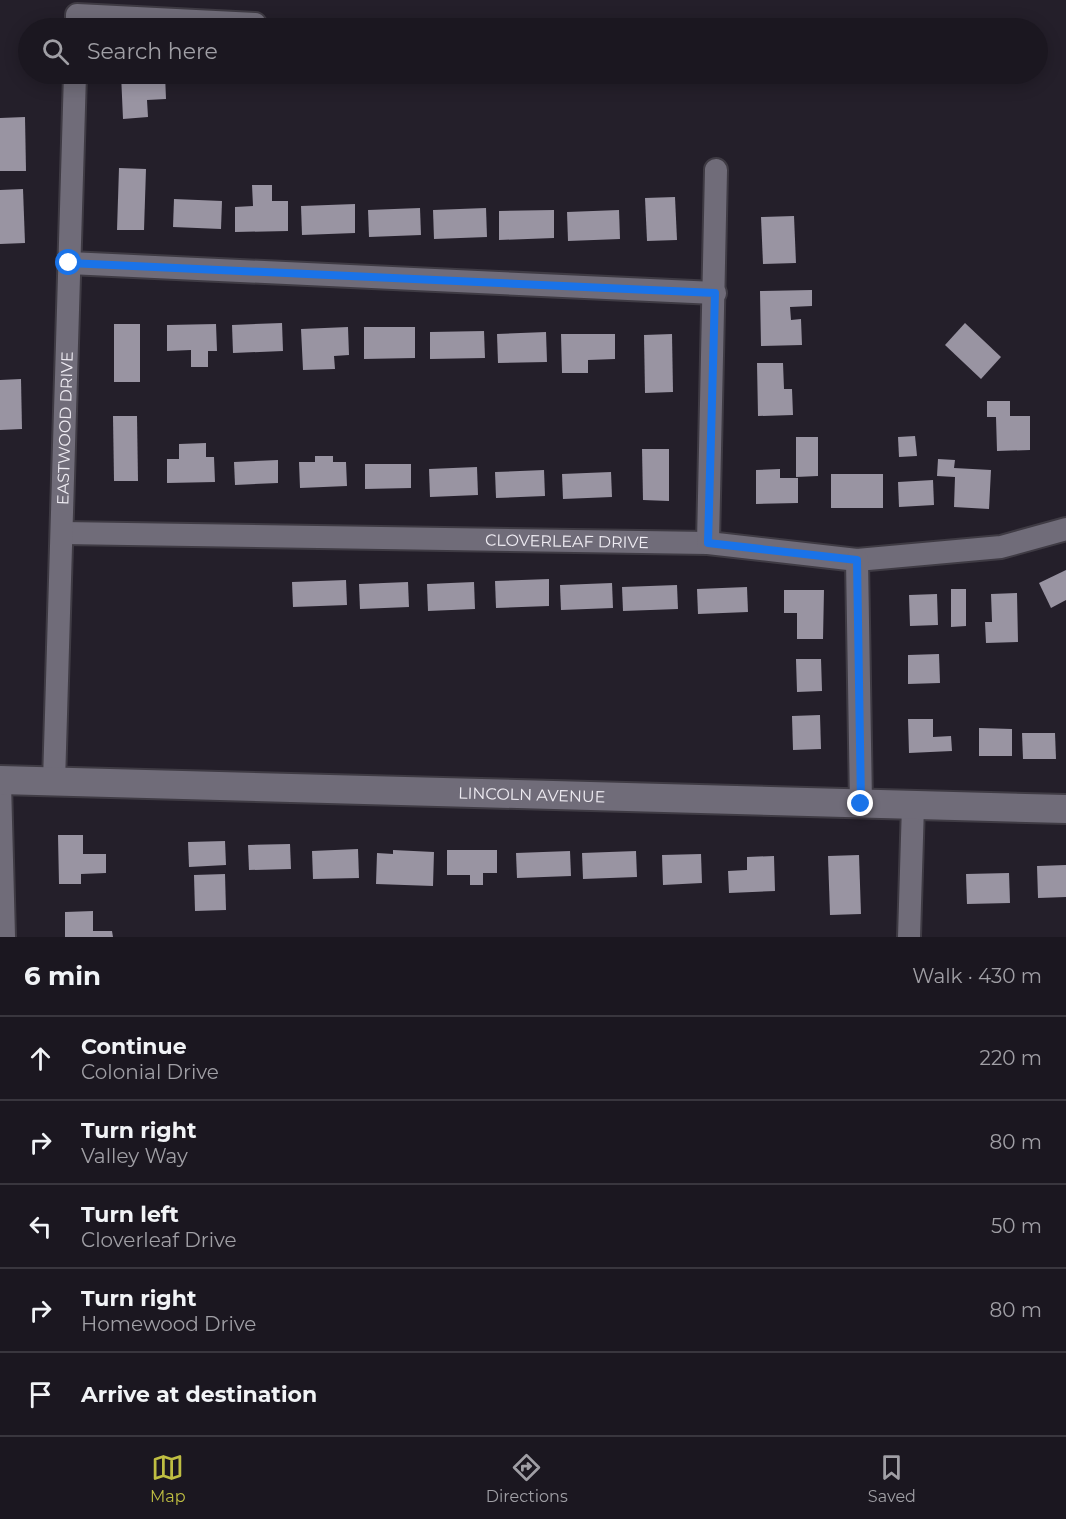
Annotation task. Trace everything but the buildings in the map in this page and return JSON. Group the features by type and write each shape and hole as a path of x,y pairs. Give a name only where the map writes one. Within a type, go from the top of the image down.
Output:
{"street":[{"name":"EASTWOOD DRIVE","path":"54,782 75,84"},
{"path":"708,543 716,170"},
{"path":"69,263 715,293"},
{"name":"CLOVERLEAF DRIVE","path":"63,533 708,543 857,560 1001,547 1066,529"},
{"path":"857,560 861,804"},
{"path":"0,782 4,937"},
{"name":"LINCOLN AVENUE","path":"0,782 1066,809"},
{"path":"909,937 913,805"}],"route":[{"path":"69,263 715,293 708,543 857,560 861,804"}]}
